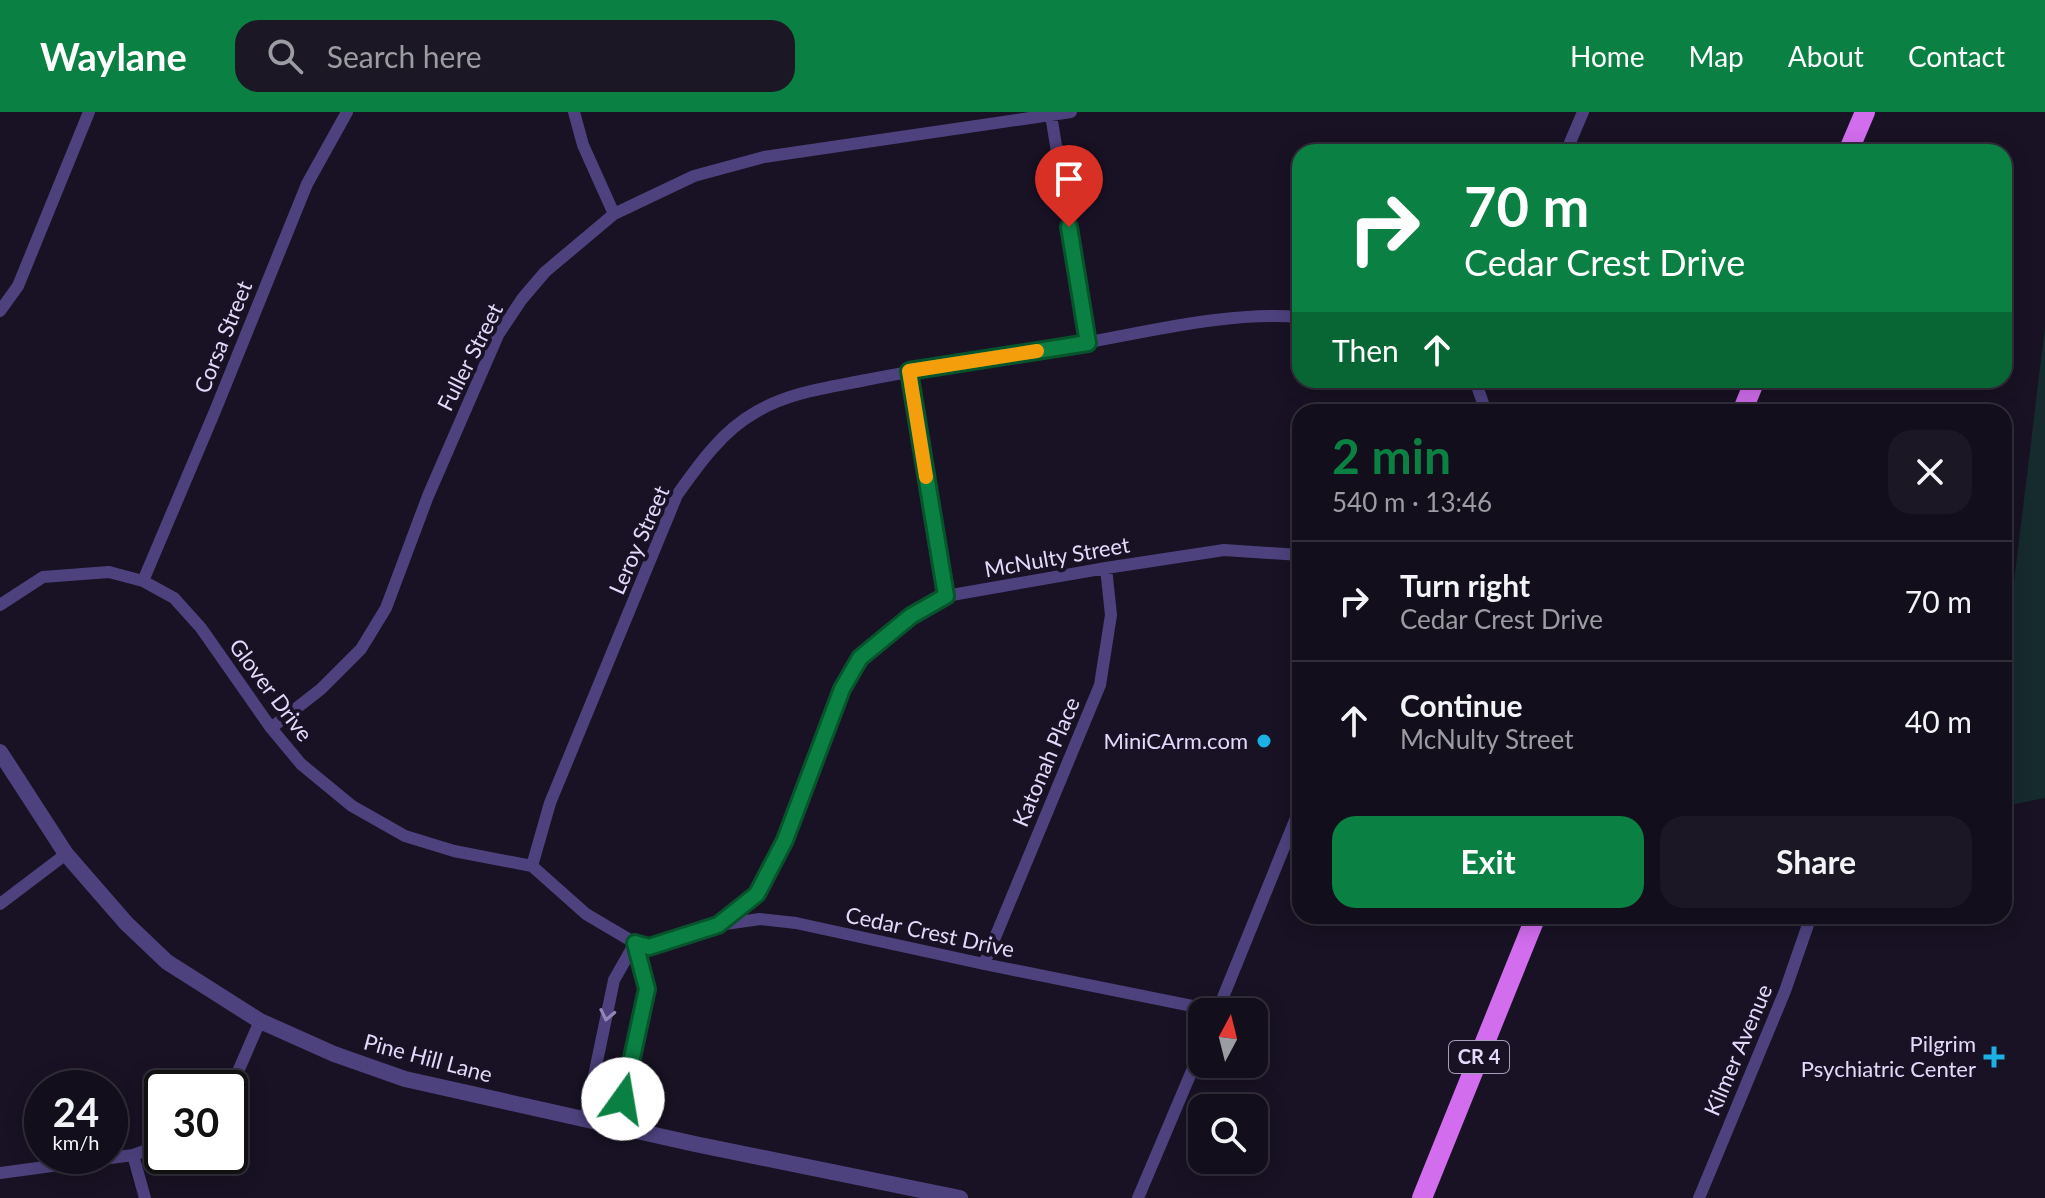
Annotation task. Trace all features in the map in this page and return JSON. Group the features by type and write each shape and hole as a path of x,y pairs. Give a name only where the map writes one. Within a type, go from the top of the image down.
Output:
{"main road":[{"path":"1851,144 1865,112"},
{"name":"CR 4","path":"1422,1198 1533,924"}],"street":[{"path":"0,311 18,286 89,112"},
{"name":"Corsa Street","path":"143,581 307,184 347,112"},
{"path":"574,112 587,156 614,214"},
{"name":"Fuller Street","path":"271,728 321,689 361,649 386,608 428,496 498,335 545,272 614,214 694,176 764,157 1071,112"},
{"path":"1569,144 1583,112"},
{"path":"1051,115 1088,343"},
{"name":"Leroy Street","path":"532,866 550,803 677,495 725,435 756,412 798,394 909,371 1186,325 1275,315 1292,316"},
{"path":"909,371 946,596"},
{"name":"McNulty Street","path":"718,925 757,894 785,840 842,689 860,658 911,616 946,596 1106,568 1224,550 1292,554"},
{"name":"Katonah Place","path":"984,964 1100,685 1111,615 1106,568"},
{"name":"Glover Drive","path":"0,605 43,577 109,572 143,581 174,598 201,628 271,728 301,764 352,806 405,836 454,851 532,866"},
{"name":"Pine Hill Lane","path":"0,752 66,854 126,923 167,962 260,1021 334,1054 405,1079 906,1192 960,1198"},
{"path":"1223,998 1292,828"},
{"path":"0,904 66,854"},
{"path":"532,866 586,914 635,943 647,989 617,1125"},
{"name":"Cedar Crest Drive","path":"635,943 649,947 718,925 760,919 796,923 1188,1006"},
{"name":"Kilmer Avenue","path":"1699,1198 1785,991 1808,924"},
{"path":"585,1119 614,980 635,943"},
{"path":"239,1070 260,1021"},
{"path":"1138,1198 1189,1078"},
{"path":"0,1173 144,1151"},
{"path":"133,1155 145,1198"}],"green space":[{"path":"2045,327 2045,798 2012,804 2012,598"}],"slow traffic":[{"path":"926,477 909,371 1037,351"}],"place":[{"name":"MiniCArm.com","path":"1264,741"},
{"name":"Pilgrim Psychiatric Center","path":"1994,1057"}],"route":[{"path":"623,1099 647,989 635,943 649,947 718,925 757,894 785,840 842,689 860,658 911,616 946,596 909,371 1088,343 1069,227"}]}
